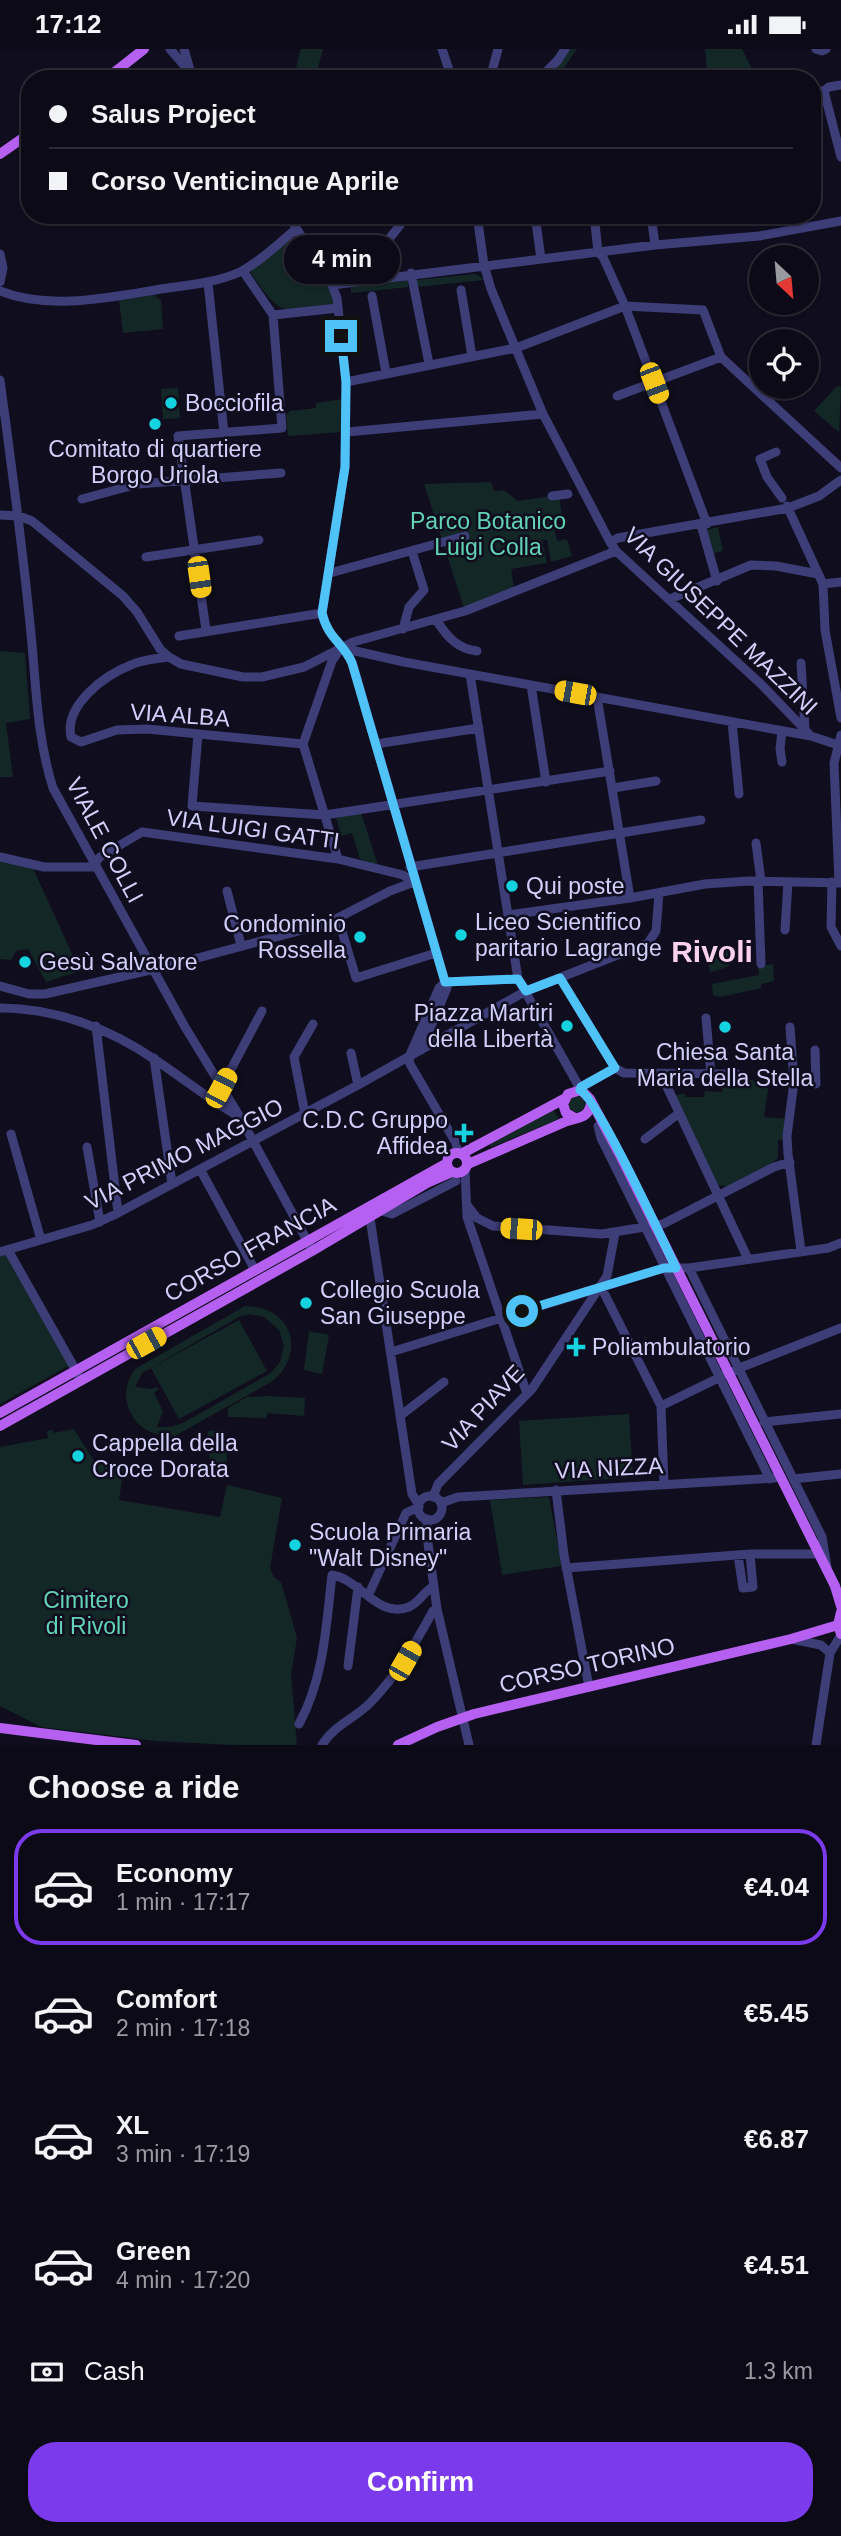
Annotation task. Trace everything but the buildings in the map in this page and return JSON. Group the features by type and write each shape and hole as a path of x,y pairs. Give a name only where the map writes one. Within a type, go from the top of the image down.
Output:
{"main road":[{"path":"118,70 142,51 156,49"},
{"path":"0,156 21,140"},
{"path":"611,1137 598,1126 565,1110 564,1099 571,1091 581,1089 588,1095 611,1137 670,1268 728,1373 775,1478 838,1589 841,1606"},
{"name":"CORSO FRANCIA","path":"0,1426 78,1374 255,1270 370,1218 564,1099"},
{"path":"579,1117 590,1111 592,1103"},
{"name":"CORSO FRANCIA","path":"0,1413 78,1374 458,1166 579,1117"},
{"path":"840,1631 841,1612"},
{"name":"CORSO TORINO","path":"398,1745 463,1717 791,1639 840,1631"},
{"path":"0,1728 136,1745"}],"street":[{"path":"170,49 189,70"},
{"path":"184,49 191,70"},
{"path":"442,49 449,70"},
{"path":"493,70 498,49"},
{"path":"549,70 565,49"},
{"path":"816,49 825,49"},
{"path":"821,91 841,85"},
{"path":"824,91 841,157"},
{"path":"332,285 655,245 759,236 841,221"},
{"path":"293,224 332,285 338,308 346,382 347,432 342,490 322,613 328,633 348,654 352,663 447,992 421,1050"},
{"path":"350,282 382,249 401,224"},
{"name":"VIA GIUSEPPE MAZZINI","path":"478,224 484,265 491,289 543,414 580,492 610,542 616,551 762,685 808,733"},
{"path":"537,224 541,259"},
{"path":"595,224 598,252 603,257 625,306 698,497 718,581"},
{"path":"652,224 655,245"},
{"path":"0,291 56,300 109,297 208,283 243,271 296,229"},
{"path":"0,254 3,268 0,282"},
{"path":"206,629 178,436 282,428 272,315 243,271"},
{"path":"411,274 429,364"},
{"path":"208,283 223,433"},
{"path":"460,289 472,356"},
{"path":"372,296 386,373"},
{"path":"346,382 516,348 625,306 702,310 721,357 841,468"},
{"path":"272,315 338,308"},
{"path":"617,396 721,357"},
{"name":"VIALE COLLI","path":"0,380 19,516 38,719 45,764 53,788 310,1245"},
{"path":"347,432 543,414"},
{"path":"776,452 760,459 767,477 785,504 823,588 825,630 838,674 841,718"},
{"path":"82,499 138,484 281,473"},
{"path":"610,542 618,538 704,524 819,496 841,480"},
{"path":"552,496 568,494"},
{"path":"0,515 19,516 40,526 123,596 137,612 160,649 169,657 181,664 203,670 243,677 262,677 304,667 341,647 479,607 616,551"},
{"path":"330,573 465,535"},
{"path":"146,557 259,540"},
{"path":"403,629 409,607 424,590 412,551"},
{"path":"670,599 751,565 776,566 818,574"},
{"path":"823,588 841,582"},
{"path":"179,636 206,629 322,613"},
{"path":"437,621 461,647 477,651"},
{"path":"341,647 470,674 782,731 808,733 840,746"},
{"path":"338,859 303,744 332,661 341,647"},
{"name":"VIA ALBA","path":"169,657 130,665 98,684 84,697 71,725 71,737 77,742 117,730 147,729 303,744"},
{"path":"801,663 808,733"},
{"path":"470,674 518,979 581,1089 615,1068"},
{"path":"531,685 546,782"},
{"path":"597,697 630,898"},
{"path":"732,722 739,794"},
{"path":"376,744 479,728"},
{"path":"782,731 782,762"},
{"path":"198,734 192,806 326,815 610,771"},
{"path":"841,735 838,762 836,927 841,946"},
{"path":"613,788 656,781"},
{"path":"410,867 701,820"},
{"name":"VIA LUIGI GATTI","path":"96,864 100,857 142,832 338,859 385,871 414,882"},
{"path":"756,843 761,964"},
{"path":"0,857 44,867 83,868 96,864"},
{"path":"385,871 390,891"},
{"path":"508,915 630,898 705,884 759,881 837,883"},
{"path":"2,987 29,994 45,994 242,946 327,923 414,882"},
{"path":"785,930 788,882"},
{"path":"227,891 242,946"},
{"path":"526,991 651,941 656,931 659,893"},
{"path":"338,918 356,978 436,953"},
{"path":"560,978 615,1068 624,1073 737,1074"},
{"path":"518,979 445,982 439,988 409,1057 410,1064 456,1143 467,1216 527,1394"},
{"name":"VIA PRIMO MAGGIO","path":"4,1251 100,1222 305,1114 526,991"},
{"path":"0,1008 53,1013 96,1027 154,1058 240,1117"},
{"path":"221,1088 262,1011"},
{"path":"706,1018 711,1075"},
{"name":"VIA PRIMO MAGGIO","path":"305,1114 294,1057 313,1024"},
{"path":"96,1027 118,1213"},
{"path":"790,1027 794,1082 787,1136 801,1251"},
{"path":"815,1050 816,1084"},
{"path":"351,1053 358,1085"},
{"path":"154,1058 172,1184"},
{"path":"661,1074 748,1259"},
{"path":"204,1094 215,1078"},
{"path":"645,1139 678,1114"},
{"path":"598,1126 601,1138 650,1225"},
{"path":"11,1133 41,1240"},
{"path":"87,1147 100,1222"},
{"path":"467,1205 477,1218 492,1226 615,1233 663,1224 774,1167 790,1162"},
{"path":"458,1166 465,1195"},
{"path":"200,1169 255,1270"},
{"path":"368,1596 406,1513 419,1506 423,1499 437,1500 442,1510 438,1517 427,1520 421,1516 419,1506 412,1494 370,1218"},
{"name":"VIA PIAVE","path":"437,1500 438,1484 527,1394 601,1287 609,1273 615,1233"},
{"path":"391,1352 670,1268 689,1268 841,1244"},
{"path":"4,1251 78,1374"},
{"path":"689,1268 728,1373 764,1422 822,1537 828,1573"},
{"path":"601,1287 661,1406 664,1484"},
{"path":"661,1406 728,1373 841,1328"},
{"path":"400,1416 444,1382"},
{"path":"764,1422 841,1414"},
{"path":"793,1479 841,1474"},
{"name":"VIA NIZZA","path":"437,1500 556,1490 775,1478"},
{"path":"556,1490 566,1568 589,1687"},
{"path":"427,1520 437,1609 470,1745"},
{"path":"566,1568 738,1555 818,1554"},
{"path":"738,1555 743,1588 753,1587 750,1555"},
{"path":"299,1724 311,1703 321,1664 332,1575 347,1579 388,1608 402,1609 416,1603 434,1586"},
{"path":"348,1666 358,1587"},
{"path":"322,1745 336,1728 365,1709 386,1686 405,1661 433,1611 437,1609"},
{"path":"816,1745 830,1653 840,1631"},
{"name":"CORSO TORINO","path":"791,1639 821,1645 830,1653"},
{"path":"822,1745 835,1654 841,1645"}],"green space":[{"path":"301,49 323,49 317,70 295,70"},
{"path":"568,49 577,49 562,70 555,70"},
{"path":"705,49 742,49 752,69 755,70 707,70"},
{"path":"291,239 299,241 333,291 335,305 285,309 269,298 251,273 252,269"},
{"path":"474,274 484,280 417,287 416,280"},
{"path":"408,279 408,287 351,293 351,284"},
{"path":"153,295 161,300 163,329 123,333 119,300"},
{"path":"837,386 841,387 839,432 814,411"},
{"name":"Bocciofila","path":"178,388 180,418 163,419 161,389"},
{"path":"343,399 342,432 288,436 286,415 290,411 316,408 316,403"},
{"name":"Parco Botanico Luigi Colla","path":"491,482 494,491 504,490 518,501 559,495 562,516 552,518 557,541 567,539 572,556 551,562 547,540 542,539 547,563 511,569 514,589 465,611 424,484"},
{"path":"718,527 723,551 711,554 706,530"},
{"path":"0,651 25,653 30,719 6,723 13,777 0,777"},
{"path":"361,813 378,865 360,859 352,833 341,836 336,817"},
{"path":"0,857 31,864 80,971 46,982 28,949 16,951 11,960 0,959"},
{"path":"743,949 730,965 710,972 708,962 717,954 717,950"},
{"path":"773,964 774,981 761,984 761,988 721,997 713,995 712,984 759,975 758,967"},
{"path":"722,1077 769,1082 764,1117 788,1119 787,1139 778,1140 778,1158 772,1163 774,1167 732,1188 718,1185 674,1096 684,1093 686,1097 704,1097 705,1091 722,1092"},
{"path":"574,1096 580,1096 585,1104 583,1110 574,1112 569,1107 569,1101"},
{"path":"552,1108 559,1119 491,1147 490,1144"},
{"path":"6,1253 70,1365 0,1404 0,1256"},
{"path":"245,1306 271,1312 287,1327 290,1336 290,1356 286,1366 271,1382 173,1437 147,1430 131,1414 126,1392 135,1369","holes":["250,1314 264,1317 279,1330 284,1346 280,1362 271,1373 183,1423 171,1427 157,1427 163,1411 154,1393 159,1389 135,1387 142,1373 239,1317"]},
{"path":"239,1320 267,1371 179,1419 151,1368"},
{"path":"309,1331 329,1335 322,1374 304,1370"},
{"path":"247,1397 305,1398 304,1416 268,1413 266,1418 228,1417 228,1408"},
{"path":"629,1414 633,1477 523,1485 519,1421"},
{"name":"Cimitero di Rivoli","path":"74,1429 94,1461 124,1465 119,1500 220,1517 227,1485 282,1498 270,1568 274,1577 281,1582 297,1638 291,1675 297,1745 157,1741 41,1727 0,1706 0,1447 48,1438 47,1431 52,1430 54,1433"},
{"path":"225,1430 227,1462 210,1463 208,1431"},
{"path":"549,1497 562,1566 502,1575 490,1500"}],"place":[{"name":"Bocciofila","path":"171,403"},
{"name":"Comitato di quartiere Borgo Uriola","path":"155,424"},
{"name":"Qui poste","path":"512,886"},
{"name":"Liceo Scientifico paritario Lagrange","path":"461,935"},
{"name":"Condominio Rossella","path":"360,937"},
{"name":"Gesù Salvatore","path":"25,962"},
{"name":"Piazza Martiri della Libertà","path":"567,1026"},
{"name":"Chiesa Santa Maria della Stella","path":"725,1027"},
{"name":"C.D.C Gruppo Affidea","path":"464,1133"},
{"name":"Collegio Scuola San Giuseppe","path":"306,1303"},
{"name":"Poliambulatorio","path":"576,1347"},
{"name":"Cappella della Croce Dorata","path":"78,1456"},
{"name":"Scuola Primaria \"Walt Disney\"","path":"295,1545"}],"district":[{"name":"Rivoli","path":"712,951"}],"route":[{"path":"341,336 346,382 345,467 322,613 328,633 348,654 352,663 445,982 518,979 526,991 560,978 615,1068 580,1090 588,1095 606,1127 676,1268 664,1268 522,1311"}]}
